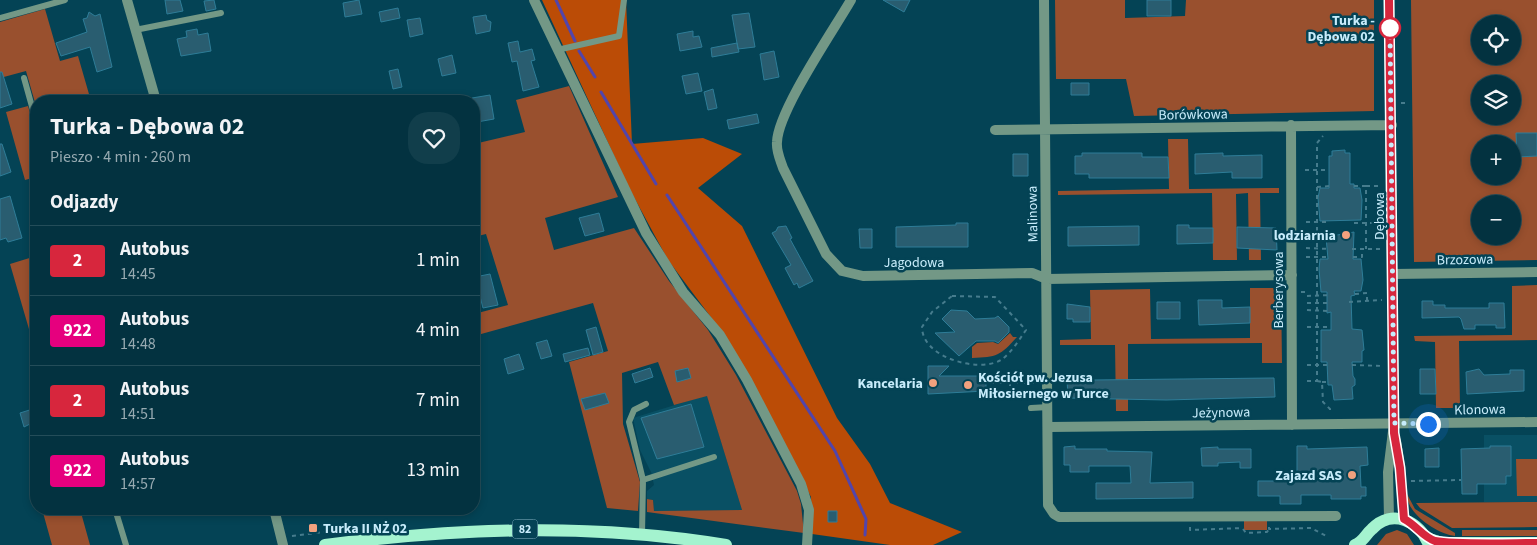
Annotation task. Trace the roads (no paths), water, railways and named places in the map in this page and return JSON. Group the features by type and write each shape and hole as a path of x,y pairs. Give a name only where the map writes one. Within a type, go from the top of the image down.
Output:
{"main road":[{"path":"1362,543 1372,528 1389,518 1404,519 1412,523 1428,541 1442,543 1537,543"},
{"name":"82","path":"324,538 478,530 572,530 642,534 726,545"}],"street":[{"path":"127,0 154,95"},
{"path":"534,0 646,233 683,292 720,335 747,380 796,476 808,501 807,545"},
{"name":"Jagodowa","path":"851,0 783,118 777,142 778,154 783,168 826,254 842,270 863,276 1032,273 1047,279 1292,275"},
{"name":"Malinowa","path":"1044,0 1044,129 1049,407 1048,505 1054,514 1060,517 1336,516"},
{"name":"Dębowa","path":"1389,0 1394,274 1394,428 1388,472 1389,518"},
{"name":"Berberysowa","path":"1291,125 1292,425"},
{"name":"Borówkowa","path":"995,130 1392,125"},
{"name":"Brzozowa","path":"1394,274 1537,272"},
{"name":"Klonowa","path":"1394,428 1537,422"},
{"name":"Jeżynowa","path":"1049,427 1292,425 1394,428"},
{"name":"Dębowa","path":"1394,428 1400,468 1404,519"},
{"path":"276,515 286,541"}],"lane":[{"path":"0,18 65,0"},
{"path":"557,50 619,36 624,0"},
{"path":"135,30 221,13"},
{"path":"24,78 30,100"},
{"path":"642,534 643,480 628,422 634,410 646,404"},
{"path":"1031,408 1049,407"},
{"path":"643,480 714,457"},
{"path":"117,515 126,545"}],"waterway":[{"path":"556,0 575,41"},
{"path":"579,51 595,77"},
{"path":"601,92 656,184"},
{"path":"667,195 835,451 866,519 865,535"}],"place":[{"name":"Turka - Dębowa 02","path":"1390,28"},
{"name":"lodziarnia","path":"1346,235"},
{"name":"Kancelaria","path":"933,383"},
{"name":"Kościół pw. Jezusa Miłosiernego w Turce","path":"968,385"},
{"name":"Zajazd SAS","path":"1352,475"},
{"name":"Turka II NŻ 02","path":"313,528"}]}
